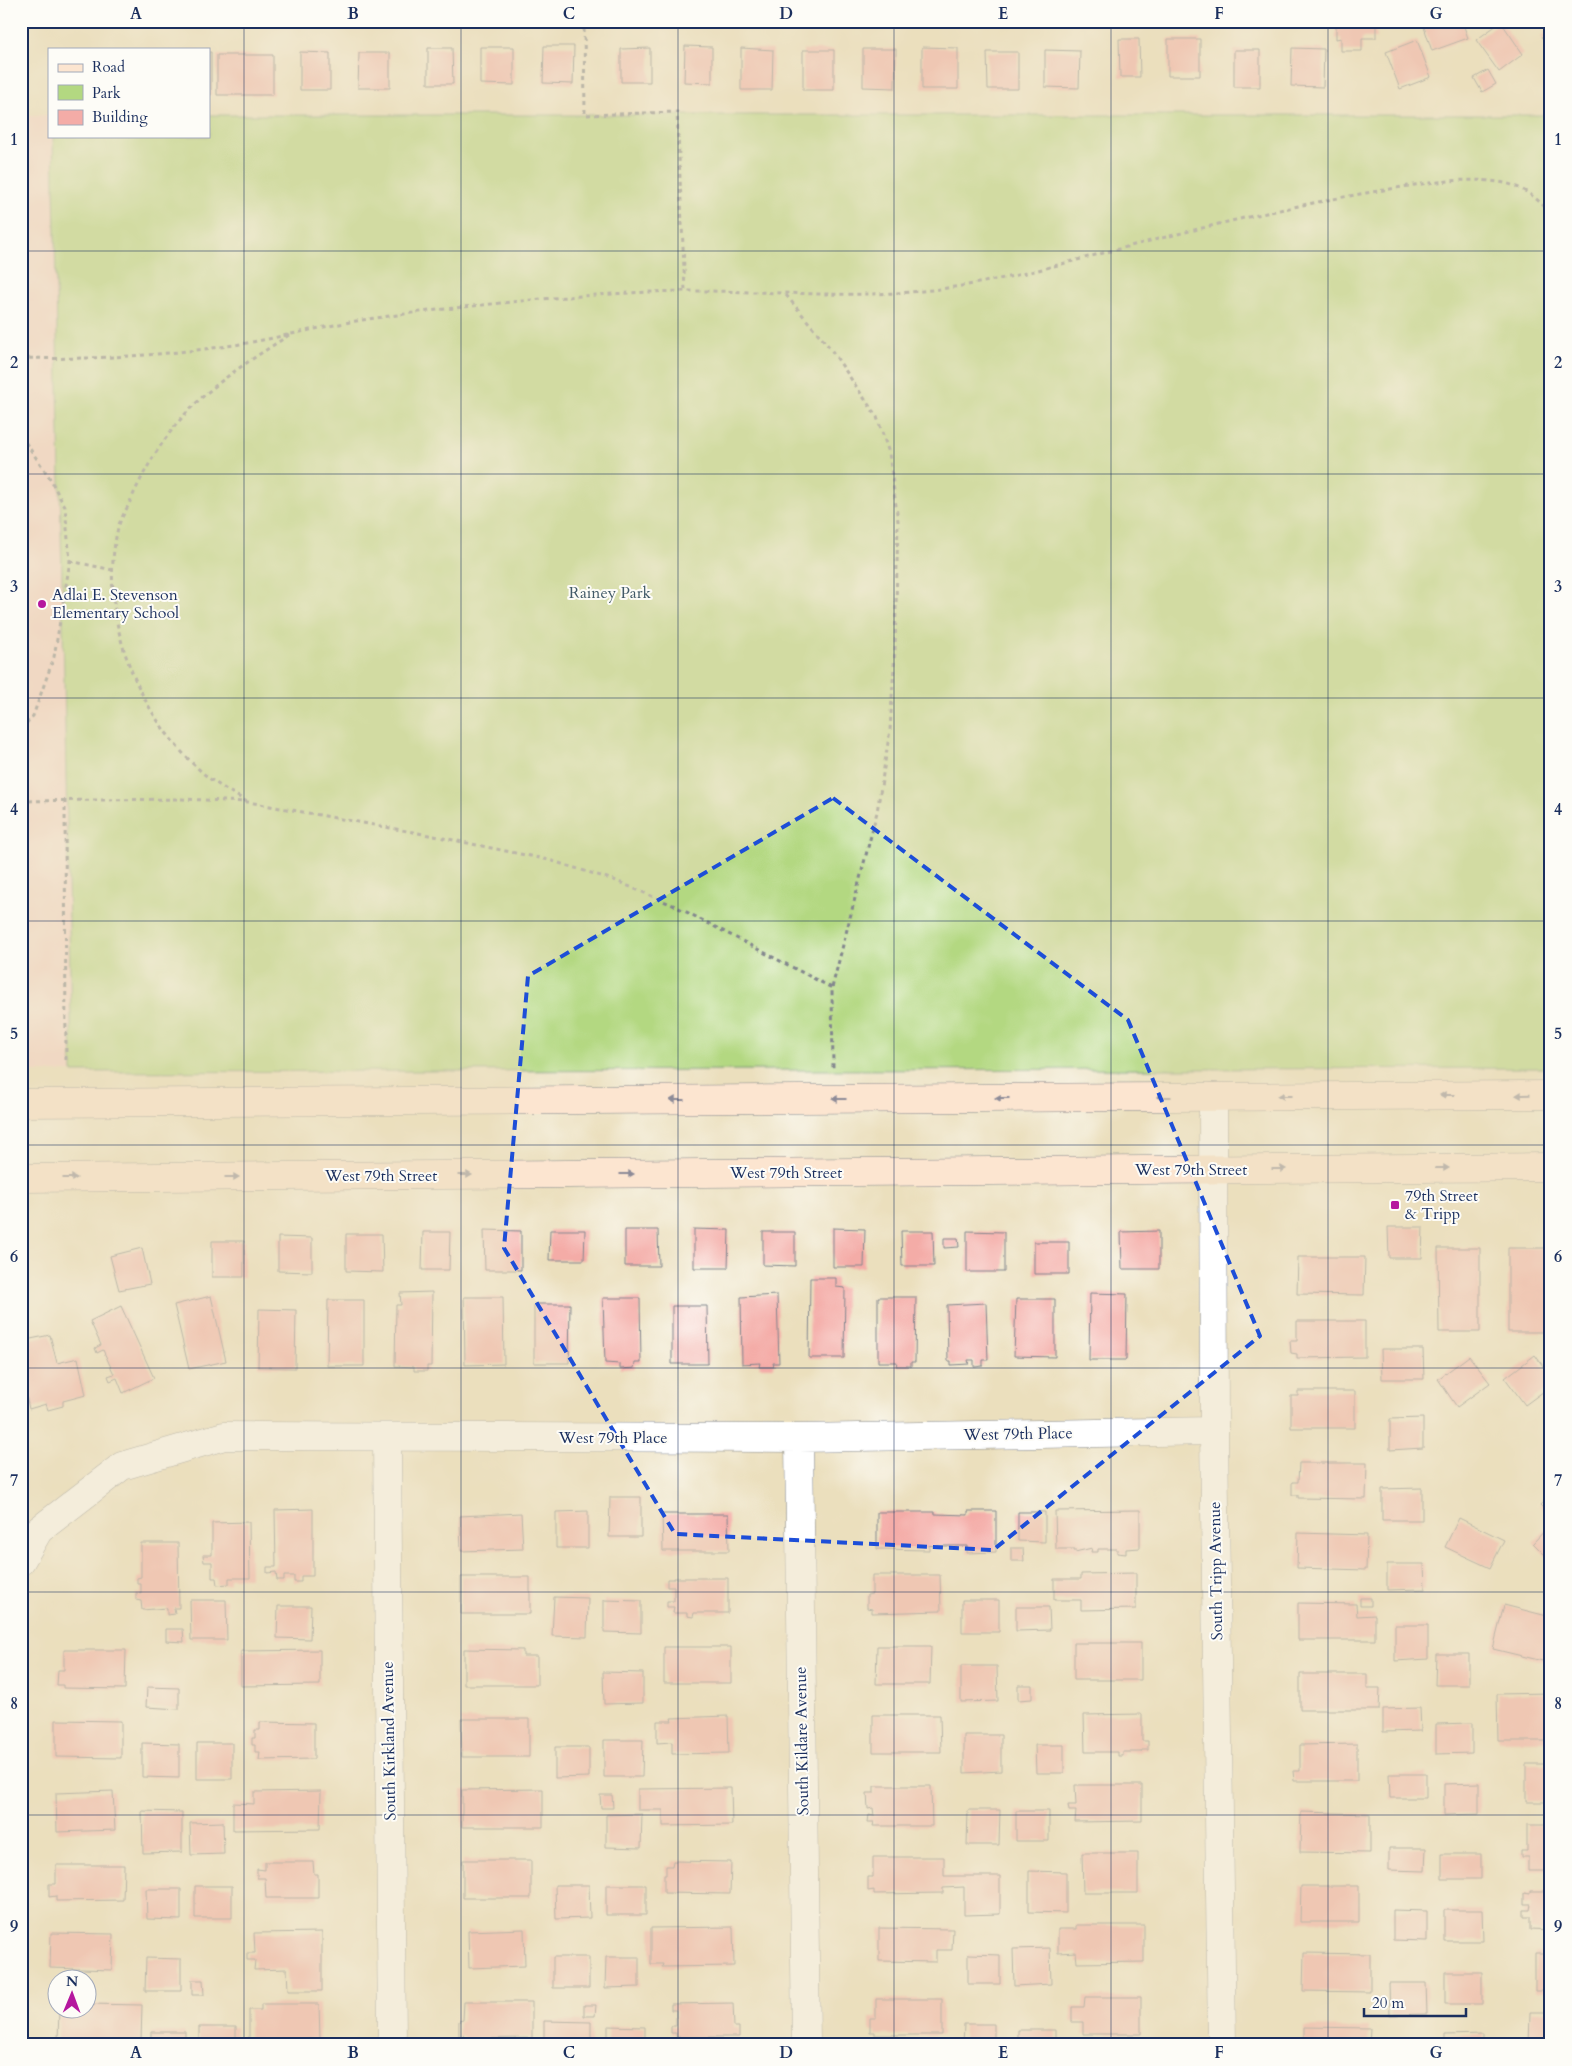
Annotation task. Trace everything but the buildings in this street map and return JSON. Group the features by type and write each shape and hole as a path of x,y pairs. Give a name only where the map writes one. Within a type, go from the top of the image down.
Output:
{"main road":[{"path":"21,1103 1551,1094"},
{"name":"West 79th Street","path":"21,1178 1551,1167"}],"street":[{"name":"South Tripp Avenue","path":"1213,1097 1214,1431 1222,2045"},
{"name":"West 79th Place","path":"30,1523 122,1466 224,1436 799,1438 1214,1431"},
{"name":"South Kirkland Avenue","path":"387,1438 392,2045"},
{"name":"South Kildare Avenue","path":"799,1438 806,2045"},
{"path":"21,1561 30,1523"}],"path":[{"path":"584,21 585,115 677,112 685,291"},
{"path":"21,358 78,360 240,344 361,320 542,299 685,291 861,296 950,288 1008,278 1242,218 1338,198 1425,183 1499,182 1518,187 1540,201 1551,214"},
{"path":"786,294 830,348 877,417 889,453 898,520 895,640 890,730 877,812 832,988 833,1069"},
{"path":"248,802 204,774 178,748 152,713 122,647 113,604 113,570 118,528 158,448 189,410 221,380 291,334"},
{"path":"21,436 48,475 65,507 70,561 54,657 33,716 21,729"},
{"path":"70,561 113,570"},
{"path":"21,801 182,799 248,802 429,835 540,858 614,880 675,906 832,988"},
{"path":"65,800 66,1062"}],"highlighted area":[{"path":"833,798 1128,1020 1260,1336 993,1550 675,1534 504,1248 528,976"}],"shaded area":[{"name":"Adlai E. Stevenson Elementary School","path":"48,115 48,138 53,138 72,1072 21,1072 21,116"}],"green space":[{"name":"Rainey Park","path":"210,115 1551,115 1551,1068 72,1072 53,138 210,138"}],"place":[{"name":"Adlai E. Stevenson Elementary School","path":"42,604"},
{"name":"79th Street & Tripp","path":"1395,1205"}]}
